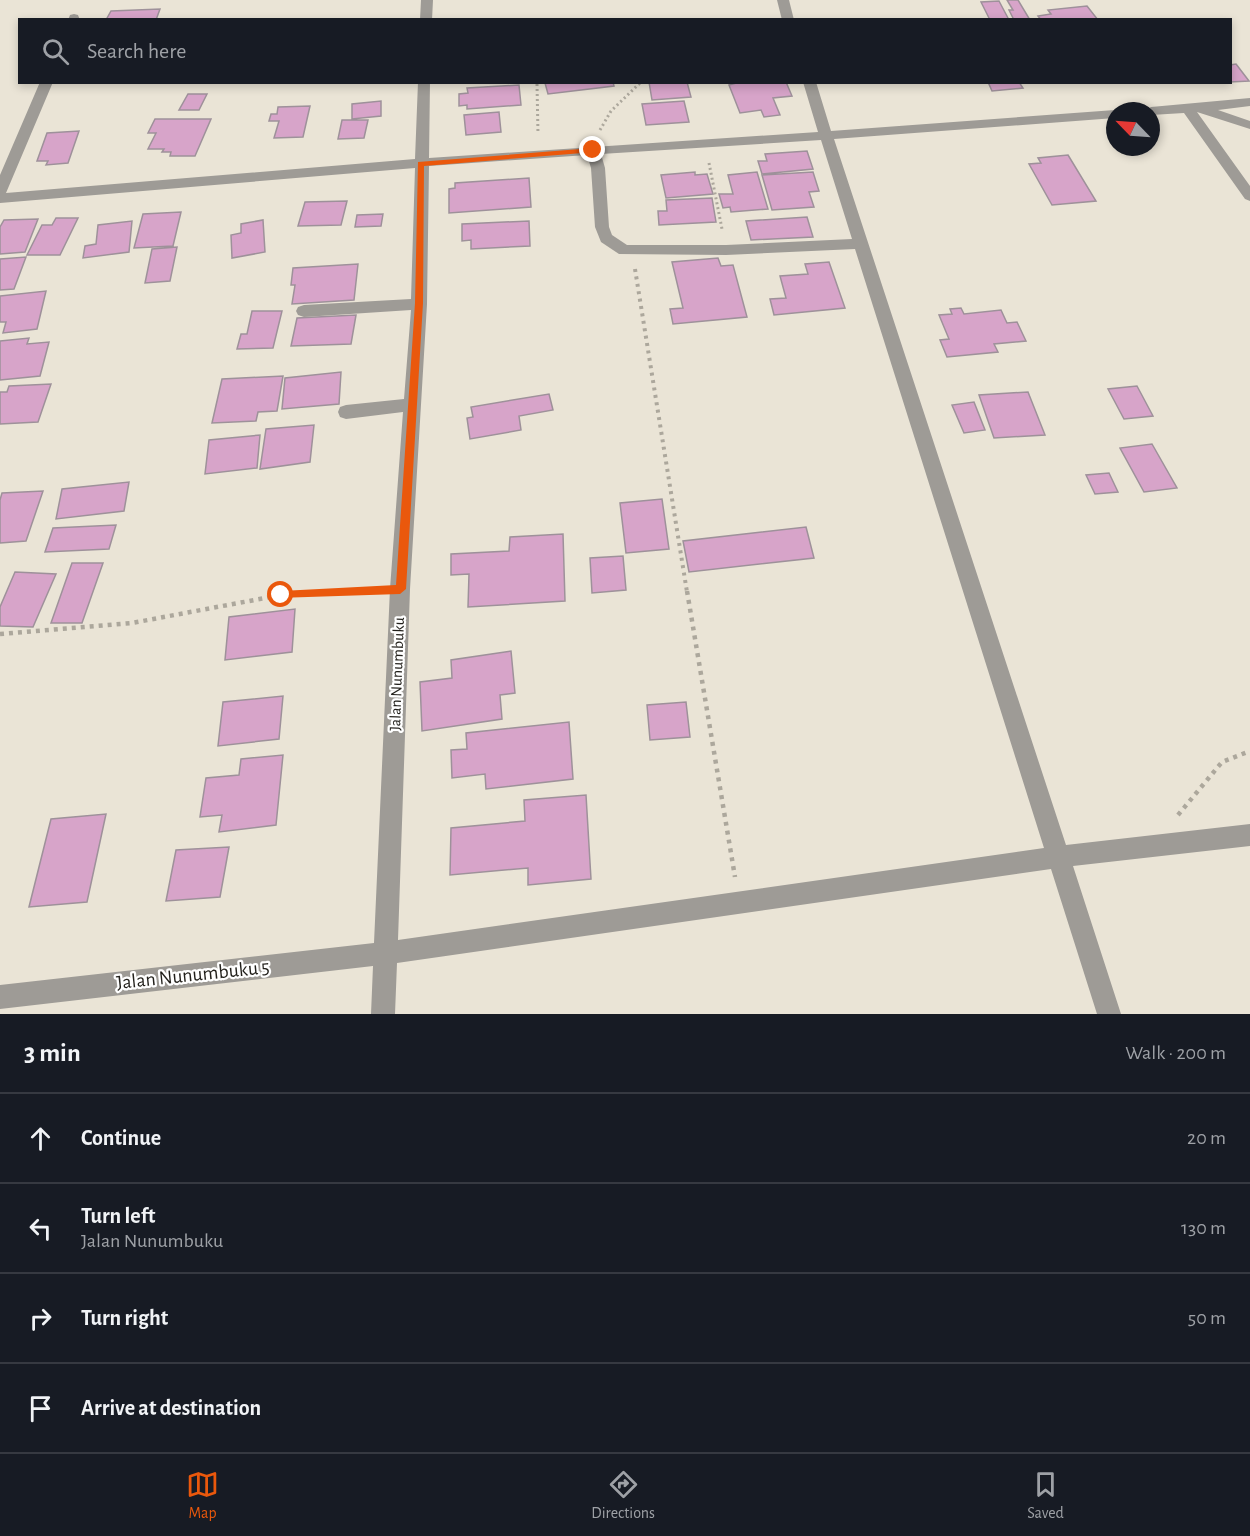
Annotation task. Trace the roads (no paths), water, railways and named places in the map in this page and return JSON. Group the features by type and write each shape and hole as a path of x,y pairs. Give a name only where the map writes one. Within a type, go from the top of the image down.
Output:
{"street":[{"path":"426,18 427,0"},
{"path":"783,0 788,18"},
{"path":"0,191 46,84"},
{"name":"Jalan Nunumbuku","path":"382,1014 400,589 419,303 420,164 424,84"},
{"path":"810,84 1109,1014"},
{"path":"1160,110 1250,102"},
{"path":"1193,108 1250,125"},
{"path":"1193,108 1250,196"},
{"path":"0,198 538,153 828,136 1106,115"},
{"path":"593,150 598,168 602,227 606,238 624,250 633,252 726,250 862,244"},
{"path":"304,311 419,303"},
{"path":"346,412 412,404"},
{"name":"Jalan Nunumbuku 5","path":"0,997 386,953 1057,857 1250,835"}]}
